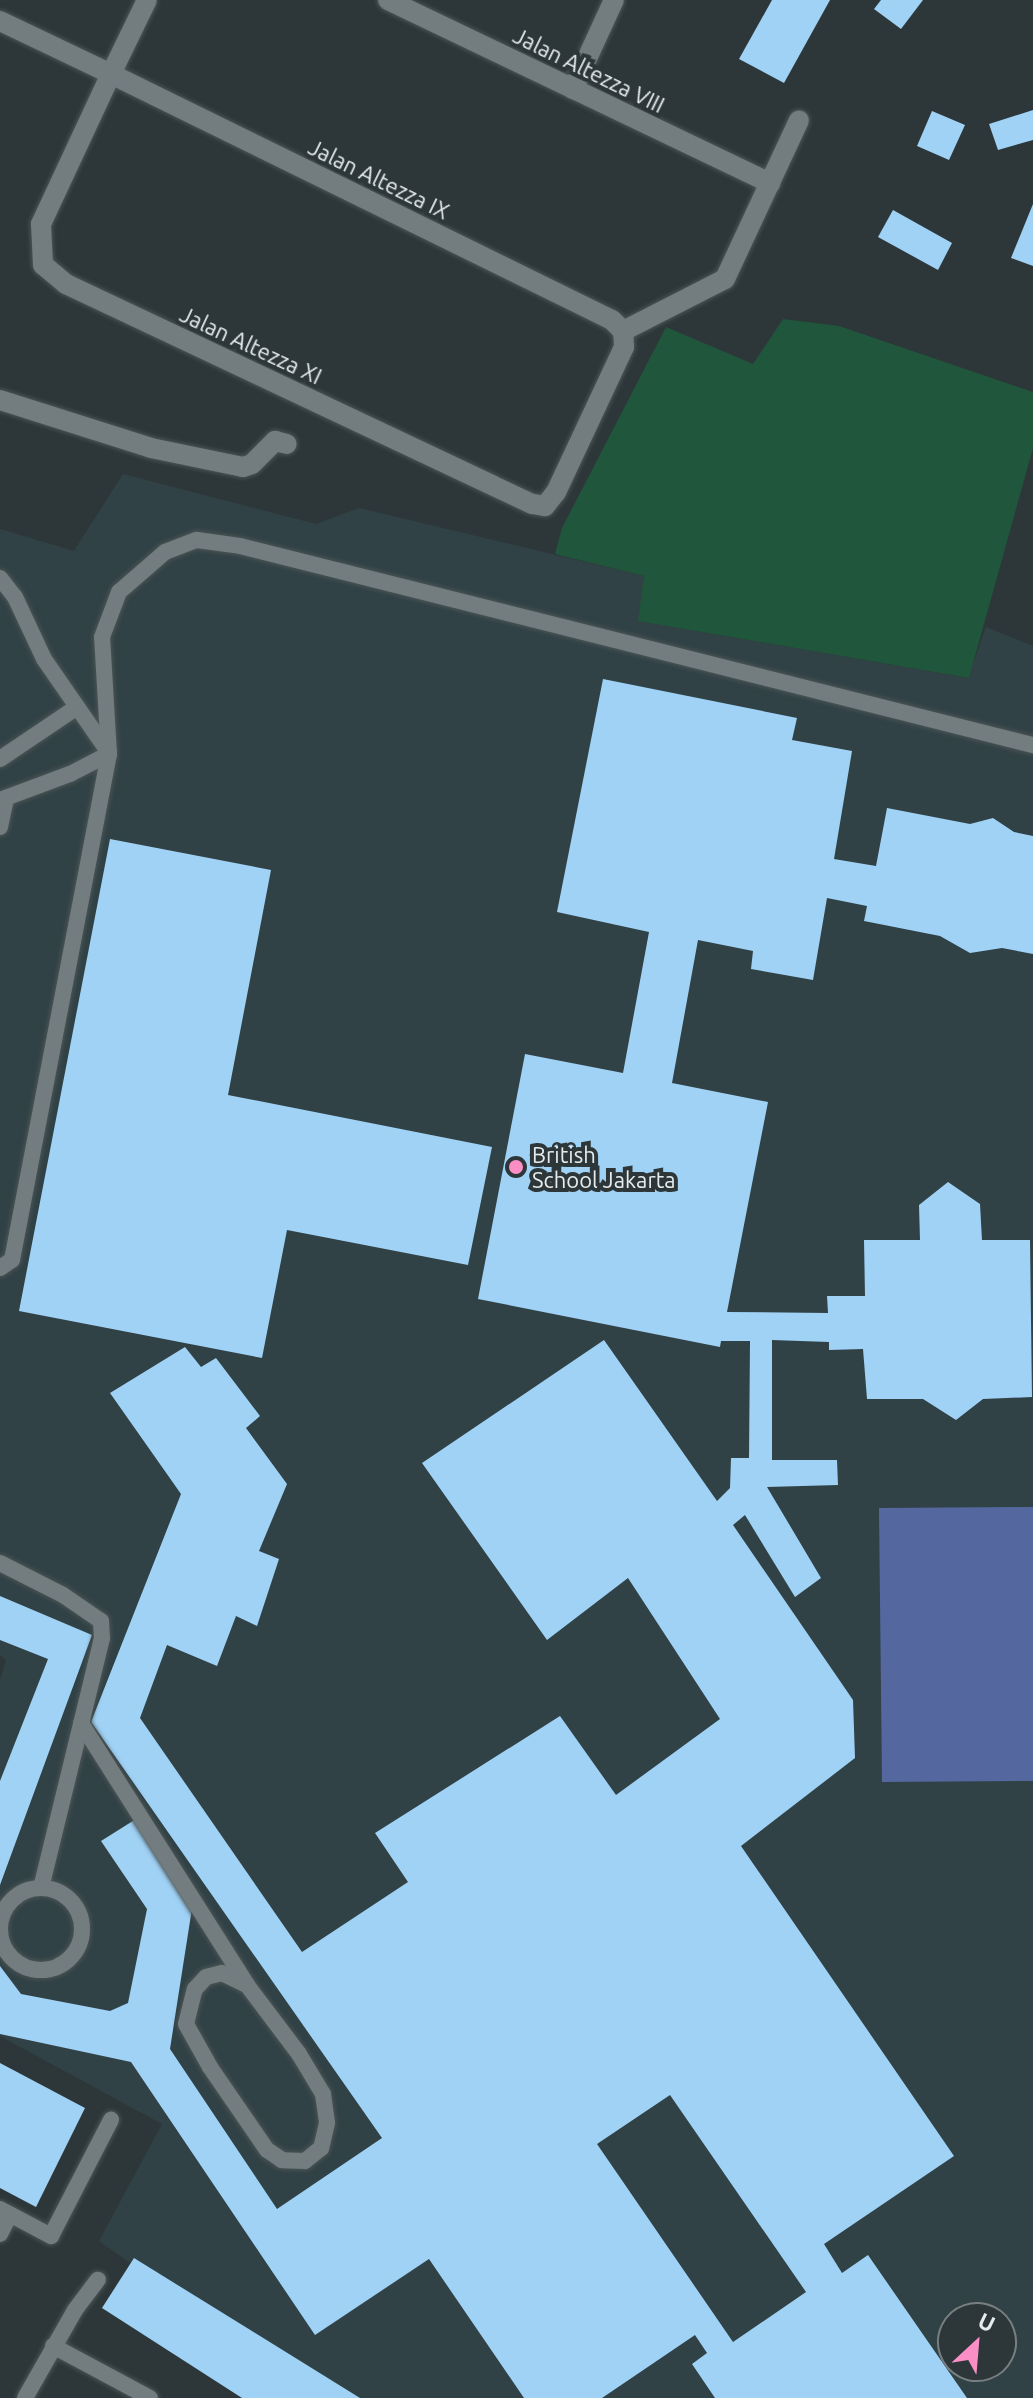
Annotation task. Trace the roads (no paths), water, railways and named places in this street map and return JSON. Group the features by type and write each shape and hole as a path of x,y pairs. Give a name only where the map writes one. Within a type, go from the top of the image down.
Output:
{"street":[{"name":"Jalan Altezza XI","path":"147,0 41,224 43,265 66,284 532,504 545,506 556,492 624,339"},
{"name":"Jalan Altezza VIII","path":"388,0 770,183"},
{"path":"573,89 614,0"},
{"name":"Jalan Altezza IX","path":"0,21 612,320 624,339"},
{"path":"624,339 725,279 799,120"},
{"path":"0,400 151,448 243,467 252,464 275,441 287,444"}],"lane":[{"path":"0,1268 12,1260 109,754 102,637 119,592 165,552 197,540 240,546 1033,745"},
{"path":"0,578 15,597 44,659 109,754"},
{"path":"0,759 77,707"},
{"path":"0,827 3,799 70,774 109,754"},
{"path":"0,1563 63,1595 101,1621 102,1638 41,1888"},
{"path":"81,1723 247,1985 299,2054 323,2094 327,2123 321,2148 305,2161 282,2160 267,2150 210,2067 186,2024 195,1989 206,1977 222,1973 247,1985"},
{"path":"41,1888 57,1891 70,1899 79,1912 83,1927 80,1943 72,1957 60,1966 36,1970 13,1959 5,1949 1,1922 15,1898 41,1888"},
{"path":"0,2234 5,2212 51,2236 111,2120"},
{"path":"25,2398 53,2346 98,2280"},
{"path":"53,2346 150,2398"}],"water":[{"path":"1033,1507 1033,1781 882,1782 879,1508"}],"place":[{"name":"British School Jakarta","path":"516,1167"}]}
